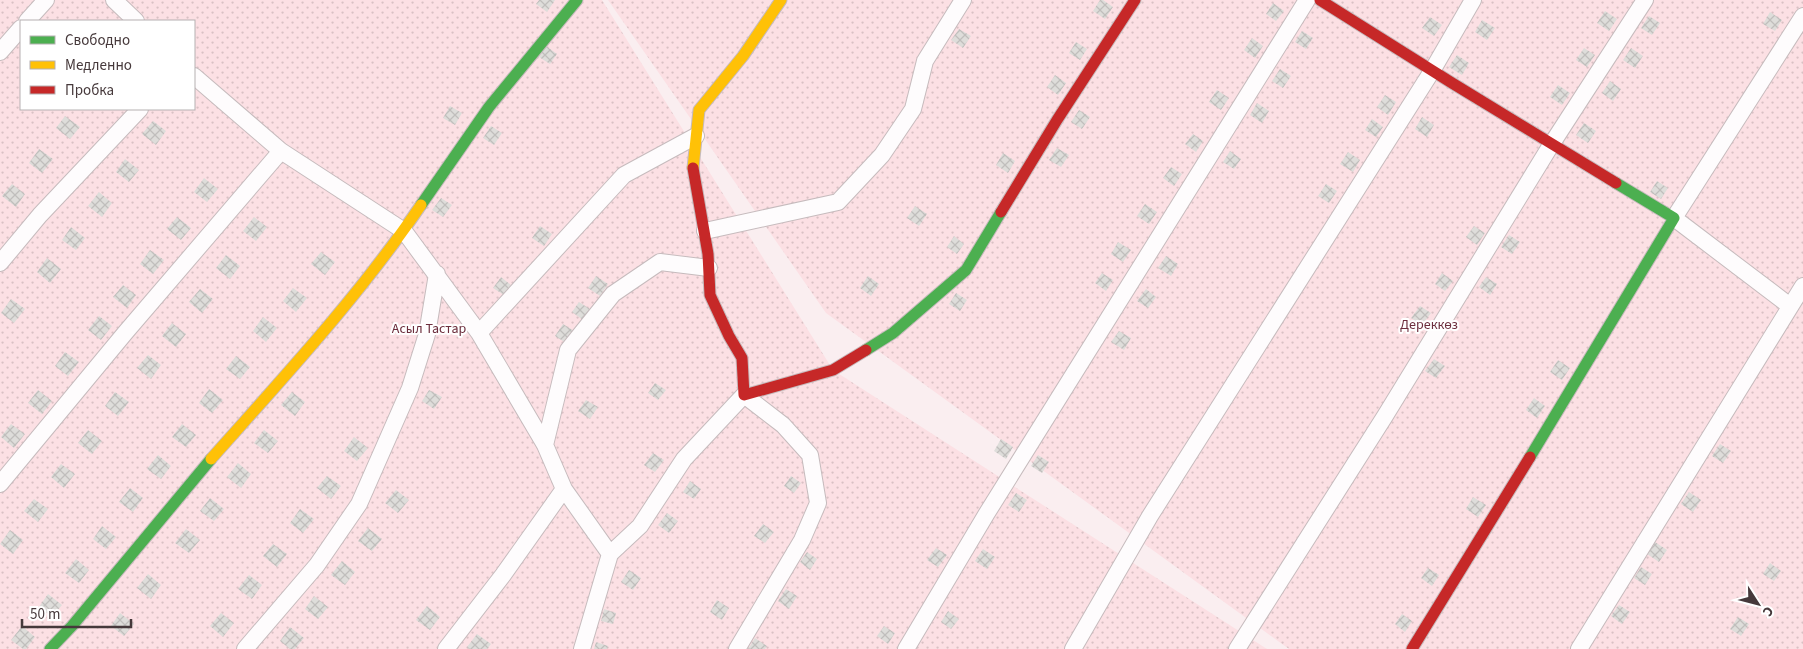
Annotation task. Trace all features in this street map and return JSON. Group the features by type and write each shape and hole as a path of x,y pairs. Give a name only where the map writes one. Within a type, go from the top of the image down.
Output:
{"street":[{"path":"28,20 46,0"},
{"path":"114,0 135,20"},
{"path":"50,649 72,626 216,454 324,330 404,232 488,107 576,0"},
{"path":"737,649 802,540 818,504 810,454 783,425 744,395 742,358 729,336 710,295 709,268 693,164 699,110 743,56 781,0"},
{"path":"704,231 838,202 882,155 913,109 925,61 963,0"},
{"path":"582,649 610,554 640,526 684,458 744,395 833,370 893,333 966,270 1057,120 1135,0"},
{"path":"906,649 993,505 1308,0"},
{"path":"1320,0 1551,145 1674,218 1790,306"},
{"path":"1073,649 1150,516 1432,71 1473,0"},
{"path":"1237,649 1385,416 1551,145 1645,0"},
{"path":"1412,649 1674,218 1803,16"},
{"path":"0,52 20,29"},
{"path":"195,77 282,151 404,232 479,333 544,445 564,489 610,554"},
{"path":"0,263 40,215 139,110"},
{"path":"479,333 624,175 696,136"},
{"path":"0,484 125,333 282,151"},
{"path":"544,445 568,350 614,294 660,262 709,268"},
{"path":"245,649 317,565 359,504 410,388 427,334 437,274"},
{"path":"1579,649 1803,286"},
{"path":"446,649 564,489"}],"green space":[{"name":"Асыл Тастар","path":"0,0 602,0 833,370 1267,649 0,649"},
{"name":"Дереккөз","path":"608,0 1803,0 1803,649 1289,649 826,313"}],"building":[{"path":"539,0 555,0 547,12 536,4"},
{"path":"1100,0 1113,7 1105,19 1093,11"},
{"path":"1273,3 1284,11 1276,21 1266,14"},
{"path":"1605,11 1617,19 1609,31 1597,23"},
{"path":"1770,12 1782,20 1775,31 1763,24"},
{"path":"1649,16 1660,23 1652,35 1641,28"},
{"path":"1430,17 1442,25 1434,36 1422,28"},
{"path":"1482,20 1495,28 1487,40 1475,32"},
{"path":"959,29 971,36 963,48 951,40"},
{"path":"1302,31 1313,38 1306,49 1295,42"},
{"path":"1252,38 1263,46 1255,58 1244,50"},
{"path":"1076,42 1087,49 1080,60 1069,53"},
{"path":"546,46 557,54 550,64 539,57"},
{"path":"1584,48 1595,55 1587,67 1576,60"},
{"path":"1631,48 1643,56 1635,68 1623,60"},
{"path":"1457,55 1469,63 1462,75 1449,67"},
{"path":"1280,69 1291,76 1283,88 1272,81"},
{"path":"1055,75 1066,83 1058,95 1047,87"},
{"path":"1610,81 1621,89 1613,101 1602,93"},
{"path":"1558,85 1570,93 1562,105 1550,97"},
{"path":"1217,90 1229,98 1221,110 1209,102"},
{"path":"1385,95 1396,102 1388,115 1377,107"},
{"path":"1257,103 1269,111 1262,123 1250,115"},
{"path":"450,106 462,113 455,125 443,118"},
{"path":"1079,110 1090,117 1082,129 1071,122"},
{"path":"65,116 80,127 70,139 56,128"},
{"path":"1422,117 1434,125 1427,137 1415,129"},
{"path":"1372,119 1383,127 1376,137 1365,130"},
{"path":"153,121 166,131 156,145 142,134"},
{"path":"1584,123 1596,131 1588,143 1576,135"},
{"path":"491,126 502,133 494,145 483,138"},
{"path":"1193,134 1203,141 1196,152 1185,144"},
{"path":"1057,148 1069,155 1061,167 1049,160"},
{"path":"39,149 53,159 42,173 29,163"},
{"path":"1230,151 1241,159 1234,169 1223,162"},
{"path":"1348,152 1360,160 1353,172 1340,164"},
{"path":"1003,153 1015,161 1008,173 996,165"},
{"path":"125,159 139,170 129,182 116,172"},
{"path":"1171,167 1182,174 1174,186 1163,178"},
{"path":"204,178 218,189 207,202 194,192"},
{"path":"1657,181 1668,188 1661,199 1650,192"},
{"path":"12,184 25,194 16,207 2,196"},
{"path":"1326,184 1337,191 1329,203 1318,196"},
{"path":"99,192 112,203 102,217 88,206"},
{"path":"441,198 452,205 443,217 432,210"},
{"path":"1145,204 1157,212 1149,224 1137,216"},
{"path":"915,206 927,214 919,226 907,218"},
{"path":"177,217 191,228 181,240 167,229"},
{"path":"254,217 267,227 256,241 243,231"},
{"path":"540,226 552,234 544,246 532,238"},
{"path":"1474,226 1485,233 1477,245 1466,237"},
{"path":"71,227 85,238 76,250 62,240"},
{"path":"1509,235 1520,242 1512,254 1501,247"},
{"path":"954,236 964,244 957,254 947,247"},
{"path":"1118,242 1131,250 1123,262 1111,254"},
{"path":"150,250 164,260 153,274 140,264"},
{"path":"321,252 335,262 325,275 311,264"},
{"path":"226,255 240,266 230,279 216,268"},
{"path":"1166,256 1178,264 1171,276 1158,268"},
{"path":"47,258 61,269 50,283 37,272"},
{"path":"1102,273 1113,280 1106,291 1095,283"},
{"path":"1442,273 1453,281 1445,291 1435,284"},
{"path":"596,276 608,284 600,296 588,288"},
{"path":"868,276 879,284 871,296 860,288"},
{"path":"501,277 511,285 504,295 493,288"},
{"path":"1486,277 1497,284 1490,295 1479,287"},
{"path":"123,285 136,295 127,308 113,297"},
{"path":"293,288 307,298 296,312 283,301"},
{"path":"200,289 213,299 202,313 189,302"},
{"path":"1146,289 1156,297 1148,308 1137,301"},
{"path":"956,293 967,300 960,311 949,304"},
{"path":"11,299 25,309 14,323 1,313"},
{"path":"579,302 590,309 583,320 572,312"},
{"path":"1420,306 1431,313 1422,325 1411,318"},
{"path":"99,316 112,326 101,340 88,330"},
{"path":"263,317 277,328 266,342 253,331"},
{"path":"172,323 186,334 176,347 162,336"},
{"path":"563,324 574,331 566,343 555,336"},
{"path":"1119,331 1131,338 1124,350 1111,342"},
{"path":"65,352 79,362 68,376 55,366"},
{"path":"148,355 161,365 151,379 137,368"},
{"path":"236,356 250,367 240,379 226,369"},
{"path":"1434,359 1445,366 1436,378 1425,371"},
{"path":"1558,360 1570,368 1562,380 1550,372"},
{"path":"655,383 666,390 658,400 648,393"},
{"path":"209,389 223,400 212,413 199,403"},
{"path":"38,390 52,401 42,414 28,403"},
{"path":"429,390 442,397 434,409 422,401"},
{"path":"115,392 129,402 118,416 105,406"},
{"path":"292,392 305,402 295,416 281,405"},
{"path":"1534,398 1545,406 1537,418 1526,410"},
{"path":"586,400 598,407 590,419 578,411"},
{"path":"11,424 25,434 14,448 1,437"},
{"path":"182,424 196,435 186,447 172,437"},
{"path":"88,430 102,441 92,454 78,443"},
{"path":"264,430 278,441 268,453 254,443"},
{"path":"354,437 368,448 357,461 344,451"},
{"path":"1001,439 1013,447 1006,459 994,451"},
{"path":"1720,444 1731,451 1723,463 1712,456"},
{"path":"653,453 664,460 655,472 644,465"},
{"path":"158,455 171,466 161,479 147,469"},
{"path":"1038,455 1049,462 1042,473 1031,466"},
{"path":"238,463 251,474 241,488 227,477"},
{"path":"61,464 75,474 64,488 51,477"},
{"path":"327,476 341,486 331,499 317,488"},
{"path":"791,476 801,483 794,493 784,486"},
{"path":"690,481 701,489 694,499 683,492"},
{"path":"130,488 143,498 133,512 119,502"},
{"path":"396,490 409,500 398,513 385,503"},
{"path":"1689,492 1701,500 1693,512 1681,504"},
{"path":"1016,493 1027,500 1019,512 1008,505"},
{"path":"1473,497 1486,505 1478,517 1466,509"},
{"path":"210,498 224,509 214,521 200,511"},
{"path":"34,499 48,509 38,522 24,511"},
{"path":"300,509 314,519 303,533 290,523"},
{"path":"667,513 678,521 669,533 658,525"},
{"path":"763,524 774,532 765,543 754,536"},
{"path":"102,526 116,537 106,549 93,539"},
{"path":"368,528 382,539 372,551 358,541"},
{"path":"186,529 200,540 189,553 175,543"},
{"path":"10,530 23,540 13,554 0,544"},
{"path":"1655,542 1667,550 1659,562 1647,554"},
{"path":"273,544 287,554 277,567 263,556"},
{"path":"936,548 947,555 938,567 927,560"},
{"path":"983,549 995,557 987,569 975,561"},
{"path":"807,552 817,559 810,570 800,562"},
{"path":"76,559 89,570 79,583 65,573"},
{"path":"342,561 355,572 345,585 331,575"},
{"path":"1770,563 1781,571 1774,581 1763,574"},
{"path":"1641,567 1652,574 1645,585 1634,578"},
{"path":"1428,568 1439,575 1432,586 1421,578"},
{"path":"629,570 641,578 633,590 621,582"},
{"path":"148,574 161,585 151,599 137,588"},
{"path":"249,575 262,585 252,599 238,589"},
{"path":"786,589 797,596 789,609 778,601"},
{"path":"48,594 62,605 52,617 39,607"},
{"path":"314,596 328,607 318,619 305,609"},
{"path":"717,600 729,608 722,620 710,612"},
{"path":"1619,605 1630,612 1622,624 1611,616"},
{"path":"427,606 440,617 430,630 416,620"},
{"path":"604,609 616,613 613,624 601,621"},
{"path":"948,611 959,619 951,629 941,622"},
{"path":"120,613 134,624 124,636 111,626"},
{"path":"221,613 234,623 223,637 210,626"},
{"path":"1402,614 1412,621 1405,632 1395,624"},
{"path":"1738,617 1749,624 1741,636 1730,629"},
{"path":"22,626 35,637 26,649 23,649 11,640"},
{"path":"884,626 895,633 888,644 877,636"},
{"path":"290,627 304,638 295,649 290,649 280,641"},
{"path":"477,634 491,644 487,649 469,649 467,647"},
{"path":"755,638 767,646 765,649 748,649"},
{"path":"596,642 608,646 607,649 594,649"}],"traffic: fast":[{"path":"421,205 489,107 577,0"},
{"path":"1530,457 1674,218 1616,183"},
{"path":"866,350 893,333 966,270 1001,212"},
{"path":"50,649 72,626 211,459"}],"traffic: slow":[{"path":"693,168 699,110 743,56 781,0"},
{"path":"211,459 347,304 421,205"}],"traffic: jam":[{"path":"1001,212 1057,120 1135,0"},
{"path":"1320,0 1616,183"},
{"path":"693,168 708,254 710,295 729,336 742,358 744,395 833,370 866,350"},
{"path":"1412,649 1530,457"}]}
